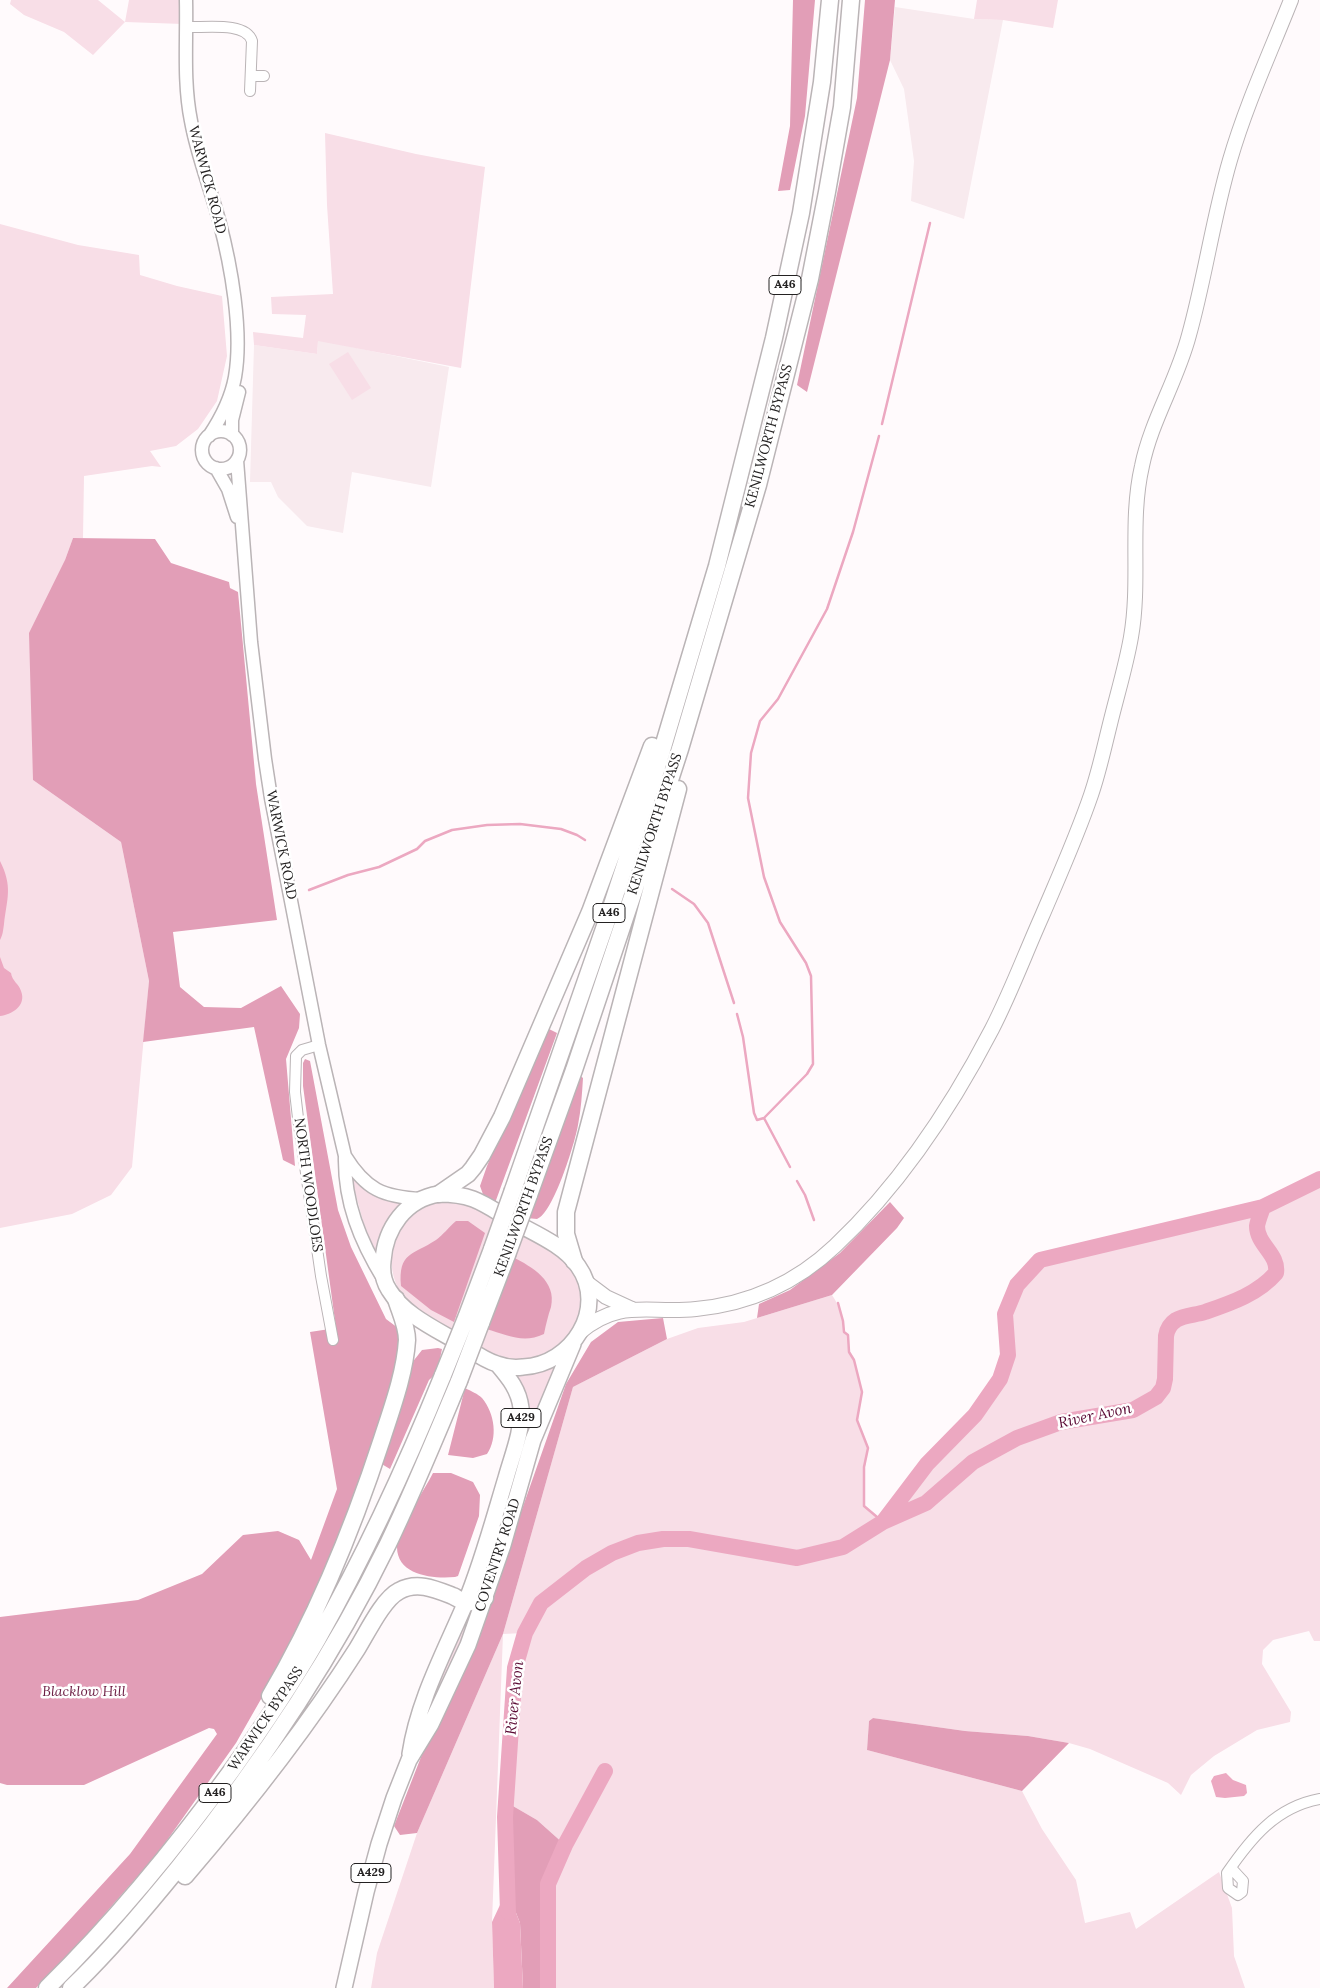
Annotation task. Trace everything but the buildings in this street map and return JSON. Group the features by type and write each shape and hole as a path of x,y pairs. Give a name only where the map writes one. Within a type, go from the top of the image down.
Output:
{"highway":[{"name":"KENILWORTH BYPASS","path":"499,1252 513,1190 609,914 662,749 717,566 774,338 801,213 822,82 830,0"},
{"name":"KENILWORTH BYPASS","path":"350,1616 387,1545 421,1472 451,1378 499,1252 529,1195 574,1070 680,748 758,484 810,279 842,107 851,0"},
{"path":"574,1261 566,1234 566,1212 758,484"},
{"path":"439,1194 468,1174 473,1168 502,1117 590,912 669,699 696,634"},
{"path":"203,1809 273,1692 332,1575 347,1539 386,1426 405,1353 406,1332 396,1300"},
{"name":"KENILWORTH BYPASS","path":"352,1575 451,1378"},
{"name":"WARWICK BYPASS","path":"47,1988 116,1916 171,1851 203,1809 252,1741 296,1674 352,1575"},
{"name":"A46","path":"91,1968 140,1926 168,1896 261,1785 326,1697 378,1615 394,1594 405,1588 418,1586 436,1589 466,1602"},
{"path":"466,1602 485,1598"},
{"name":"WARWICK BYPASS","path":"71,1988 154,1897 212,1826 291,1712 350,1616"}],"main road":[{"path":"632,1309 606,1297 586,1282 574,1261 550,1243 475,1200 439,1194 422,1199 403,1213 389,1233 383,1256 385,1282 396,1300 416,1316 498,1365 520,1368 539,1365 560,1355 594,1321 606,1315 632,1309 686,1310 738,1302 788,1282 818,1261 865,1216 911,1160 948,1106 993,1027 1014,983 1064,865 1092,791 1132,631 1137,584 1136,509 1144,457 1154,427 1177,374 1189,337 1219,200 1236,140 1291,0"},
{"name":"COVENTRY ROAD","path":"408,1760 431,1724 468,1645 503,1545 533,1440 587,1310 586,1282"},
{"name":"COVENTRY ROAD","path":"344,1988 352,1946 379,1844 408,1760 416,1722 466,1602 497,1511 520,1422 521,1408 516,1390 498,1365"}],"street":[{"name":"WARWICK ROAD","path":"186,0 188,106 194,136 228,256 235,308 240,388 232,420 232,435"},
{"path":"186,28 237,28 245,31 252,41 250,90"},
{"path":"251,76 264,76"},
{"name":"WARWICK ROAD","path":"209,436 229,399 235,378 237,359"},
{"path":"221,432 232,435 240,446 237,460 227,468 216,468 209,464 203,454 203,445 209,436 221,432"},
{"name":"WARWICK ROAD","path":"237,460 251,642 265,759 319,1045 345,1156 344,1173 348,1197 356,1226 369,1256 385,1282"},
{"name":"WARWICK ROAD","path":"216,468 228,489 241,531"},
{"name":"NORTH WOODLOES","path":"319,1045 302,1050 296,1056 296,1102 321,1276 333,1340"},
{"name":"WARWICK ROAD","path":"345,1156 357,1175 376,1190 392,1196 422,1199"},
{"path":"1231,1868 1248,1844 1276,1817 1299,1803 1320,1799"}],"shaded area":[{"path":"11,0 98,0 125,22 93,55 64,32 24,15 10,4"},
{"path":"129,0 182,0 183,24 125,22"},
{"path":"977,0 1058,0 1053,28 1003,20 974,19"},
{"path":"895,7 974,19 1003,20 964,219 911,201 914,161 904,89 890,60"},
{"path":"325,133 416,154 485,167 461,368 318,341 317,354 254,345 253,332 303,338 306,315 272,314 271,297 333,294 327,205"},
{"path":"0,224 78,245 139,255 140,275 222,296 227,356 217,401 198,429 176,446 150,451 161,467 152,466 84,476 83,538 73,538 65,560 33,780 121,842 149,981 132,1167 111,1195 72,1214 0,1228"},
{"path":"318,340 449,367 431,487 352,472 343,533 307,526 278,497 271,482 250,482 254,345 317,354"},
{"path":"348,352 371,388 352,400 329,364"},
{"path":"0,861 7,878 8,892 0,940"},
{"path":"0,957 4,968 11,973 20,989 22,1001 13,1012 0,1016"},
{"path":"349,1170 404,1203 393,1215 386,1227 376,1255 363,1221"},
{"path":"1320,1179 1320,1641 1314,1641 1309,1631 1273,1640 1263,1650 1262,1664 1291,1712 1290,1722 1257,1730 1214,1756 1191,1775 1181,1795 1168,1783 1090,1749 1069,1743 1028,1736 965,1731 873,1718 869,1721 867,1750 1022,1791 1042,1829 1076,1880 1085,1923 1130,1912 1136,1929 1219,1872 1232,1908 1234,1956 1245,1988 548,1988 548,1884 565,1845 537,1820 506,1802 515,1668 524,1633 503,1634 573,1387 667,1339 698,1328 744,1322 832,1295 839,1308 844,1332 848,1335 849,1352 854,1360 862,1392 857,1420 868,1448 865,1467 864,1506 883,1522 927,1464 975,1415 1000,1379 1008,1355 1005,1314 1017,1285 1040,1260 1263,1207"},
{"path":"459,1199 556,1251 569,1266 579,1284 582,1302 581,1312 578,1322 558,1350 534,1359 522,1361 510,1361 496,1357 424,1315 402,1295 392,1270 393,1244 398,1232 414,1212 426,1205 438,1201"},
{"path":"559,1362 485,1572 520,1444 511,1373"},
{"path":"468,1613 471,1617 467,1630 421,1727 419,1725"},
{"path":"503,1634 492,1922 494,1988 371,1988 377,1953 417,1833"},
{"path":"1226,1773 1233,1780 1246,1785 1247,1793 1244,1796 1216,1797 1211,1781 1214,1776"},
{"path":"507,1890 520,1923 523,1988 494,1988 492,1922"}],"green space":[{"path":"793,0 815,0 805,116 790,190 778,191 790,126"},
{"path":"865,0 895,0 890,60 807,392 797,385 857,98"},
{"path":"73,538 155,539 171,563 229,582 230,588 238,592 256,784 277,920 173,932 180,987 204,1007 241,1008 281,986 300,1014 299,1028 286,1059 295,1166 283,1160 254,1027 143,1042 149,981 121,842 33,780 29,633 65,560"},
{"path":"549,1029 557,1033 495,1203 484,1197 480,1186 527,1073"},
{"name":"Blacklow Hill","path":"305,1059 310,1061 338,1210 351,1247 386,1319 398,1328 398,1356 379,1430 328,1571 285,1657 236,1743 158,1853 68,1956 36,1988 7,1988 130,1854 217,1734 214,1729 209,1728 84,1785 7,1785 0,1783 0,1617 138,1600 202,1574 243,1535 278,1531 299,1540 311,1560 337,1489 310,1332 336,1328 303,1086 303,1063"},
{"path":"578,1074 583,1078 581,1108 568,1161 550,1205 537,1219 527,1218"},
{"path":"890,1202 904,1218 897,1228 832,1295 757,1318 759,1304 790,1290 840,1253"},
{"path":"456,1221 468,1221 485,1233 454,1322 431,1310 401,1286 401,1275 402,1267 409,1256 436,1240"},
{"path":"513,1257 535,1270 547,1282 550,1290 552,1298 551,1307 544,1334 536,1337 515,1338 486,1329"},
{"path":"663,1318 667,1339 573,1387 503,1634 417,1833 400,1835 394,1826 423,1752 474,1646 566,1384 591,1342 618,1322"},
{"path":"442,1349 437,1373 429,1380 390,1469 380,1463 411,1364 422,1350"},
{"path":"465,1388 482,1398 486,1404 490,1411 494,1433 493,1441 487,1454 473,1458 448,1455"},
{"path":"433,1473 451,1473 473,1482 480,1495 479,1516 458,1576 455,1577 418,1574 403,1564 399,1557 397,1547 401,1531"},
{"path":"873,1718 965,1731 1028,1736 1069,1743 1022,1791 867,1750 869,1721"},
{"path":"506,1802 537,1820 565,1845 548,1884 548,1988 523,1988 520,1923 507,1890"}],"waterway":[{"path":"882,424 930,223"},
{"path":"764,1118 807,1074 813,1064 811,976 806,963 780,922 764,877 748,798 751,753 760,721 778,699 827,609 853,532 879,436"},
{"path":"309,890 348,875 379,867 417,849 425,841 452,830 487,825 520,824 561,829 585,840"},
{"path":"672,889 694,904 708,923 734,1003"},
{"path":"737,1014 743,1037 754,1113 757,1120 764,1118 790,1167"},
{"name":"River Avon","path":"883,1522 927,1464 975,1415 1000,1379 1008,1355 1005,1314 1017,1285 1040,1260 1263,1207 1320,1179"},
{"path":"797,1181 805,1195 814,1220"},
{"name":"River Avon","path":"508,1912 505,1817 515,1668 525,1633 541,1603 586,1568 612,1553 638,1543 663,1539 689,1539 797,1558 843,1547 883,1522 926,1503 973,1462 1017,1438 1061,1422 1133,1410 1156,1397 1163,1388 1166,1336 1172,1323 1183,1317 1205,1312 1244,1297 1261,1287 1276,1273 1274,1260 1258,1233 1257,1226 1263,1207"},
{"path":"838,1303 844,1332 848,1335 849,1352 854,1360 862,1392 857,1420 868,1448 864,1467 864,1506 883,1522"},
{"path":"548,1988 548,1884 565,1845 605,1771"}]}
